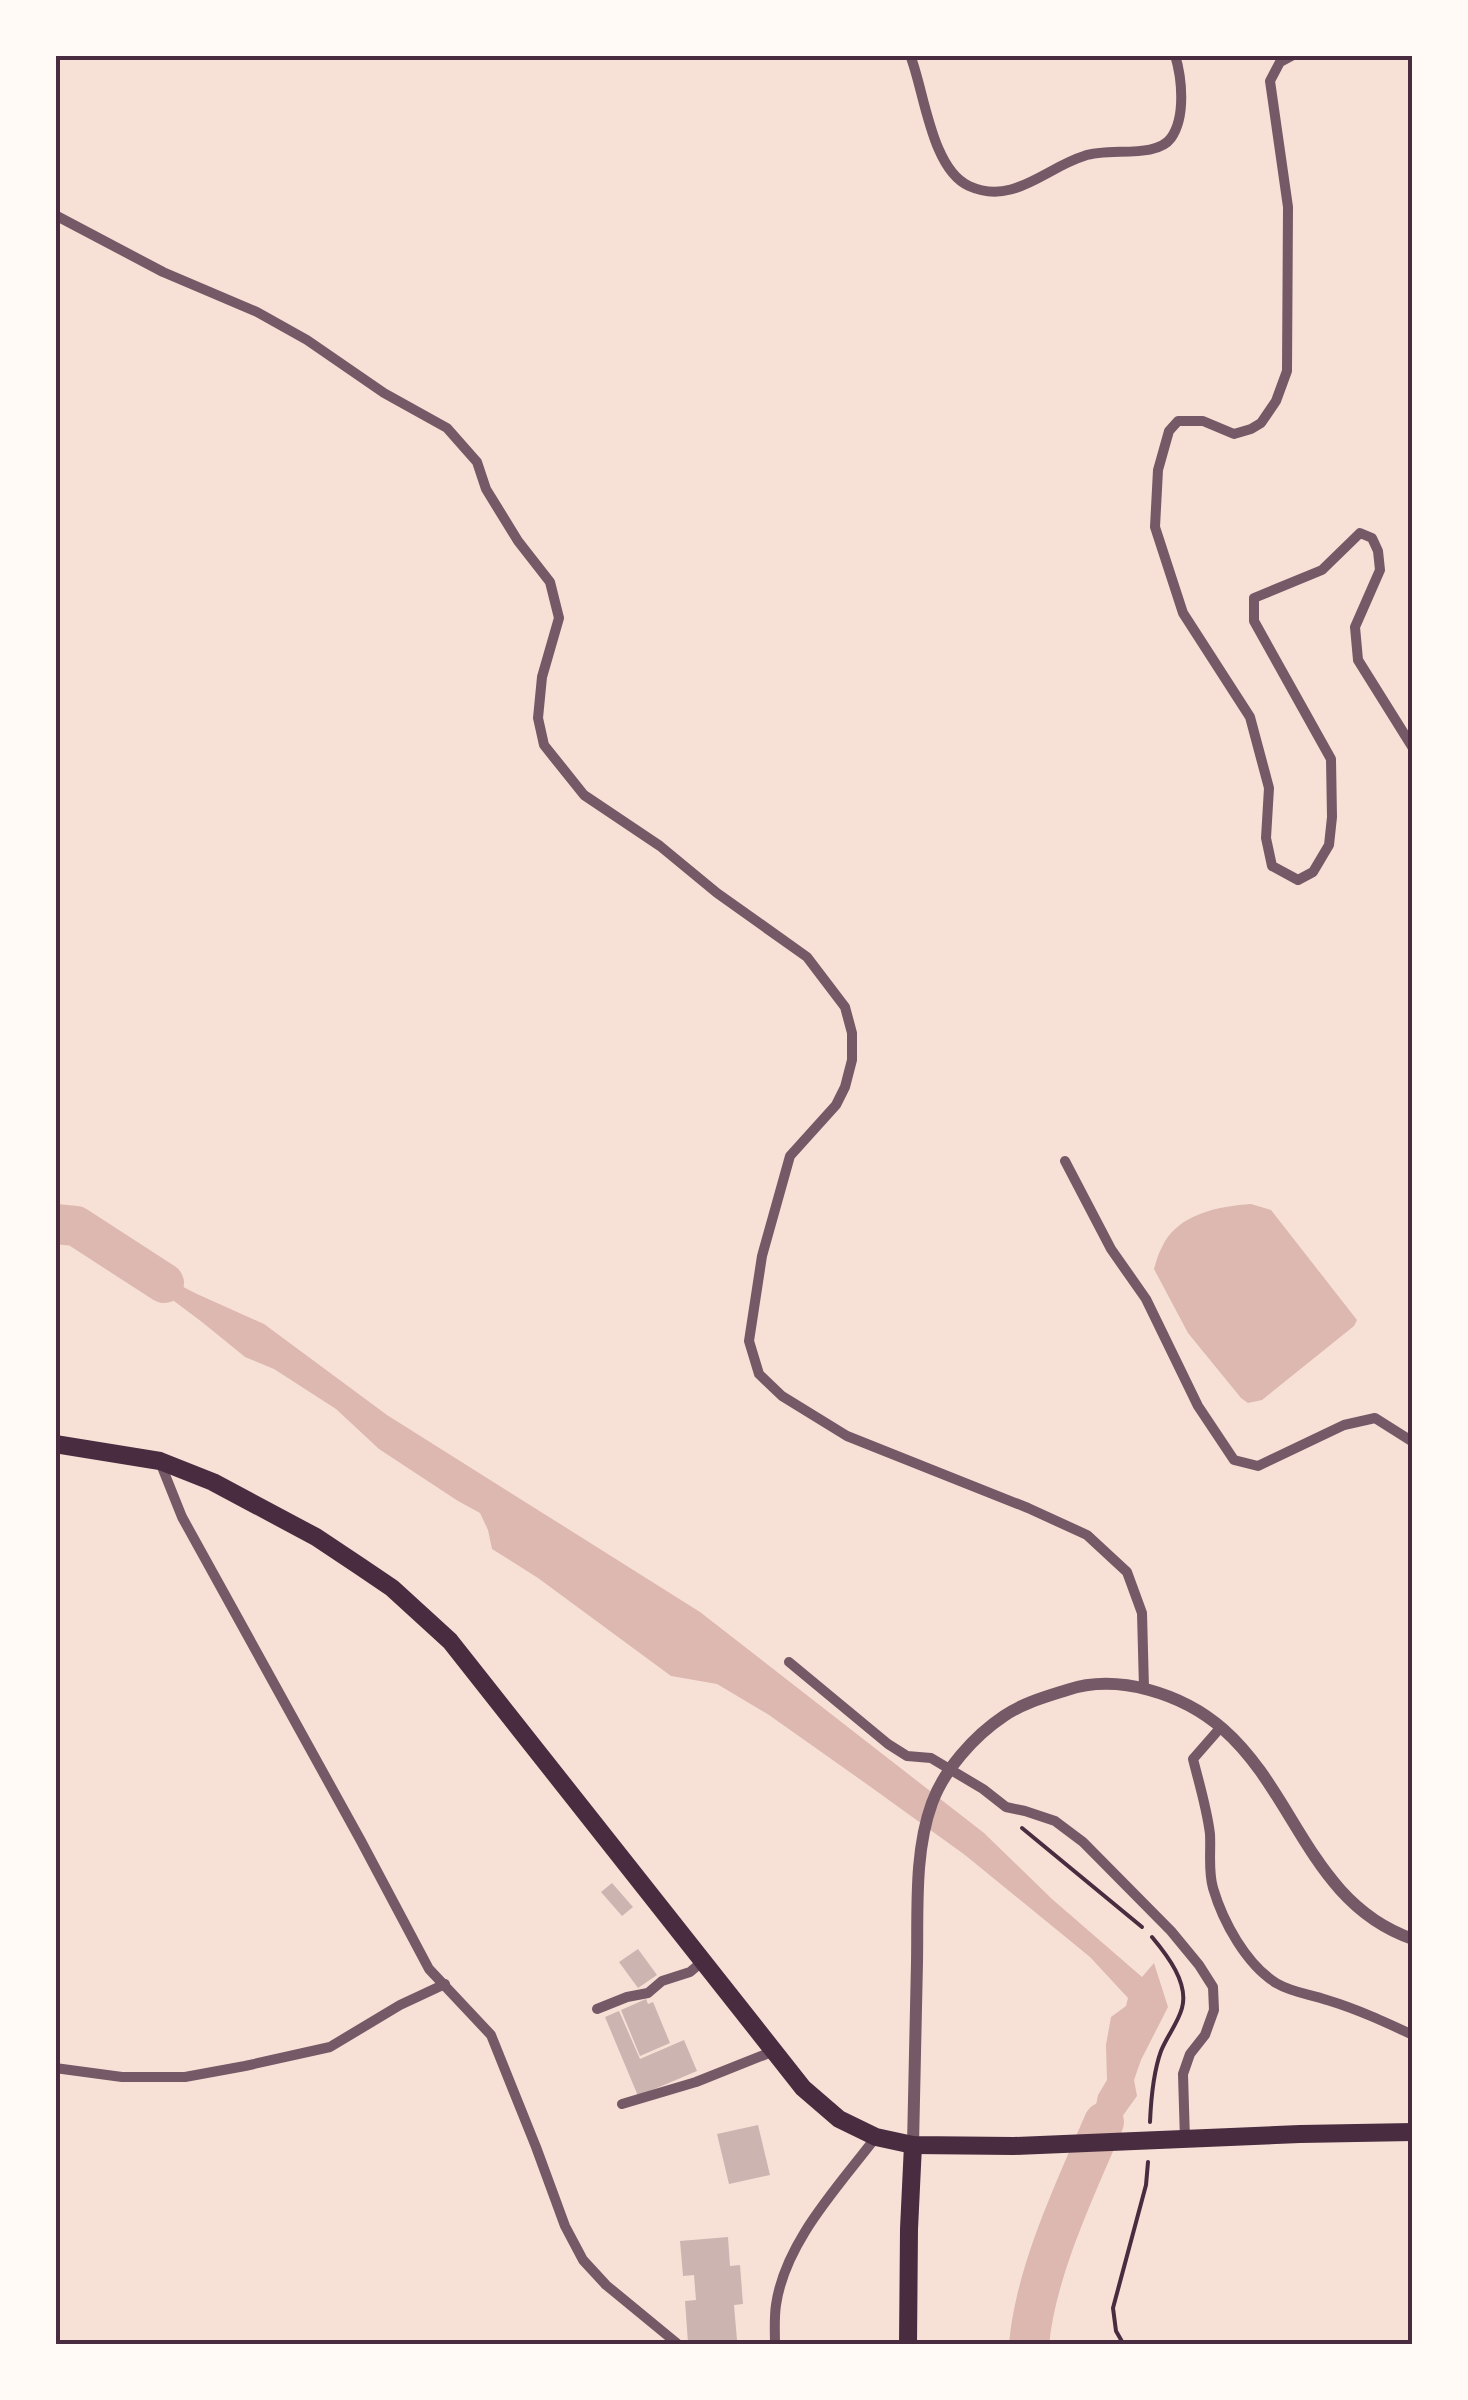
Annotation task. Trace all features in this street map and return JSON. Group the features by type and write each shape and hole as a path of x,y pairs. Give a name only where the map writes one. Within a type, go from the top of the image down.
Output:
{"main road":[{"path":"55,1444 160,1461 212,1482 316,1537 392,1588 450,1641 803,2088 839,2119 876,2138 913,2144 1014,2146 1413,2132"},
{"path":"908,2345 913,2144"}],"street":[{"path":"910,55 924,108 951,170 967,186 998,192 1025,186 1083,156 1116,150 1152,151 1170,141 1182,90 1176,55"},
{"path":"1293,55 1280,62 1270,81 1288,207 1287,371 1276,401 1261,423 1251,429 1234,434 1203,421 1178,422 1169,432 1158,470 1155,527 1183,613 1250,717 1269,788 1266,838 1272,866 1298,880 1313,872 1329,845 1331,759 1254,621 1254,598 1322,570 1360,532 1372,538 1380,570 1356,626 1358,660 1413,748"},
{"path":"55,215 163,272 257,312 307,340 384,393 447,428 478,462 486,489 550,582 558,618 542,677 538,718 544,745 584,795 660,846 717,894 806,958 844,1007 852,1033 852,1060 845,1087 836,1105 790,1156 762,1256 749,1341 759,1374 782,1396 847,1436 1086,1535 1127,1572 1142,1613 1144,1688"},
{"path":"1066,1161 1111,1248 1146,1299 1198,1406 1234,1460 1258,1466 1344,1424 1375,1418 1413,1442"},
{"path":"160,1461 182,1517 429,1969 490,2035 582,2260 679,2345"},
{"path":"788,1662 907,1756 932,1758 1006,1808 1055,1821 1083,1842 1199,1965 1213,1987 1214,2010 1183,2074 1184,2140"},
{"path":"913,2144 918,1899 923,1842 932,1804 946,1776 969,1746 1002,1717 1034,1700 1075,1687 1102,1684 1144,1688 1196,1710 1220,1726 1243,1749 1343,1894 1366,1916 1413,1939"},
{"path":"1220,1726 1194,1759 1210,1832 1213,1888 1243,1949 1256,1967 1275,1982 1295,1992 1366,2012 1413,2035"},
{"path":"598,2009 648,1993 662,1981 690,1972 704,1961"},
{"path":"55,2068 122,2078 185,2076 330,2048 400,2005 445,1984"},
{"path":"622,2104 696,2082 774,2051"},
{"path":"775,2345 776,2305 792,2254 816,2215 876,2138"}],"path":[{"path":"1006,1808 1025,1833 1146,1930 1167,1954 1183,1988 1183,2006 1160,2052 1152,2094 1154,2140 1146,2185 1113,2308 1116,2330 1124,2345"}],"shaded area":[{"path":"1251,1204 1271,1210 1357,1320 1262,1400 1248,1403 1188,1333 1154,1269 1169,1236 1188,1219"},
{"path":"117,1253 264,1324 387,1415 700,1612 984,1833 1142,1977 1154,1963 1168,2007 1134,2080 1137,2096 1083,2171 1098,2095 1107,2080 1106,2045 1111,2017 1126,2006 1128,1998 1090,1957 965,1855 769,1715 717,1684 671,1676 492,1549 480,1513 379,1449 336,1409 274,1369 245,1357"}],"building":[{"path":"612,1883 633,1907 622,1916 601,1892"},
{"path":"638,1949 657,1975 638,1988 619,1962"},
{"path":"646,1999 648,2004 653,2002 670,2043 640,2056 621,2010"},
{"path":"619,2011 640,2059 684,2040 697,2071 638,2096 605,2017"},
{"path":"758,2125 770,2175 729,2184 717,2134"},
{"path":"728,2237 730,2266 740,2265 743,2304 734,2305 737,2340 688,2343 685,2301 696,2300 694,2275 683,2276 680,2241"}],"waterway":[{"path":"55,1224 76,1226 164,1283"},
{"path":"1029,2345 1048,2260 1104,2122"}]}
